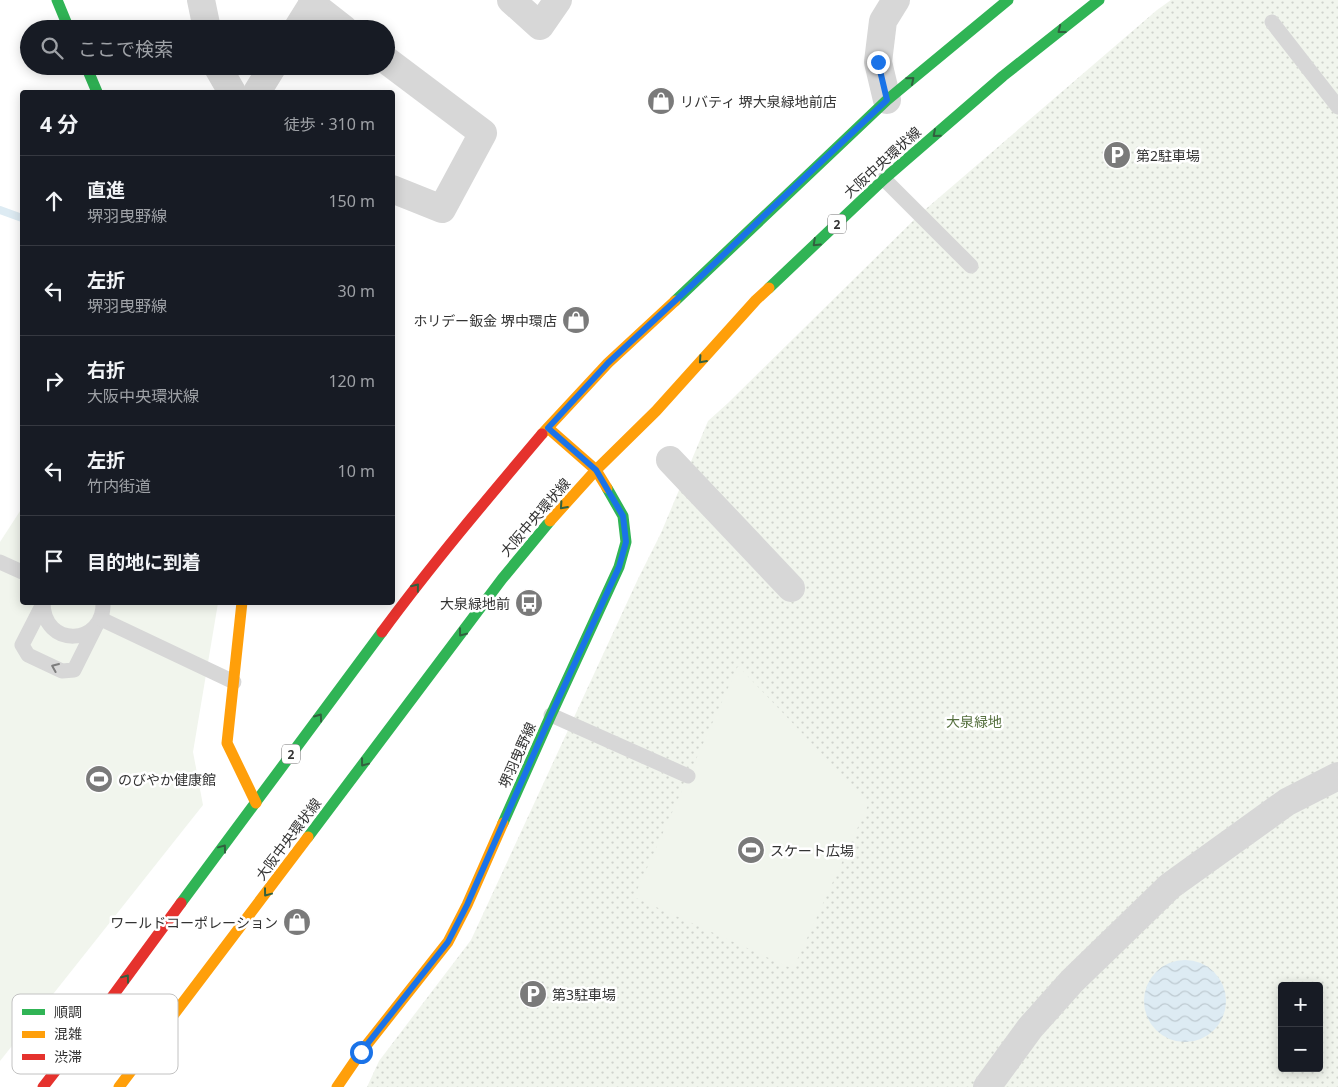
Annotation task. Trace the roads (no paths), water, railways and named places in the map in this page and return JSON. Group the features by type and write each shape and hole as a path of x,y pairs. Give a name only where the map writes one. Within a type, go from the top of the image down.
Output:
{"main road":[{"path":"57,0 65,20"},
{"name":"2","path":"113,994 407,598 548,428 608,363 887,100 1008,0"},
{"name":"大阪中央環状線","path":"178,1010 502,579 596,470 656,411 756,300 884,178 1003,76 1099,0"},
{"path":"90,75 96,90"},
{"name":"堺羽曳野線","path":"337,1087 361,1052 448,942 467,905 619,567 626,542 623,516 596,470 548,428"},
{"path":"242,605 227,743 256,802"},
{"name":"2","path":"43,1087 53,1074"},
{"name":"大阪中央環状線","path":"119,1087 129,1074"}],"street":[{"path":"201,0 205,20"},
{"path":"511,0 540,26 558,0"},
{"path":"887,100 878,62 883,21 896,0"},
{"path":"302,20 313,2 334,20"},
{"path":"395,67 484,134 442,209 395,190"},
{"path":"222,75 231,90"},
{"path":"258,90 267,75"},
{"path":"670,460 685,478 792,588"},
{"path":"986,1087 1030,1028 1072,981 1170,886 1287,802 1338,776"}],"lane":[{"path":"1272,22 1338,106"},
{"path":"884,178 972,266"},
{"path":"0,562 20,571"},
{"path":"42,605 22,645 28,655 62,671 74,670 98,624 104,610 103,605"},
{"path":"43,605 48,624 55,631 65,636 76,637 86,634 98,624"},
{"path":"98,624 234,682"},
{"path":"551,715 688,776"}],"water":[{"path":"1185,960 1201,963 1214,972 1223,985 1226,1001 1223,1017 1214,1030 1201,1039 1185,1042 1169,1039 1156,1030 1147,1017 1144,1001 1147,985 1156,972 1169,963"}],"waterway":[{"path":"0,210 20,217"}],"place":[{"name":"リバティ 堺大泉緑地前店","path":"661,101"},
{"name":"第2駐車場","path":"1117,155"},
{"name":"ホリデー鈑金 堺中環店","path":"576,320"},
{"name":"大泉緑地前","path":"529,603"},
{"name":"のびやか健康館","path":"99,779"},
{"name":"スケート広場","path":"751,850"},
{"name":"ワールドコーポレーション","path":"297,922"},
{"name":"第3駐車場","path":"533,994"}],"park label":[{"name":"大泉緑地","path":"974,721"}]}
